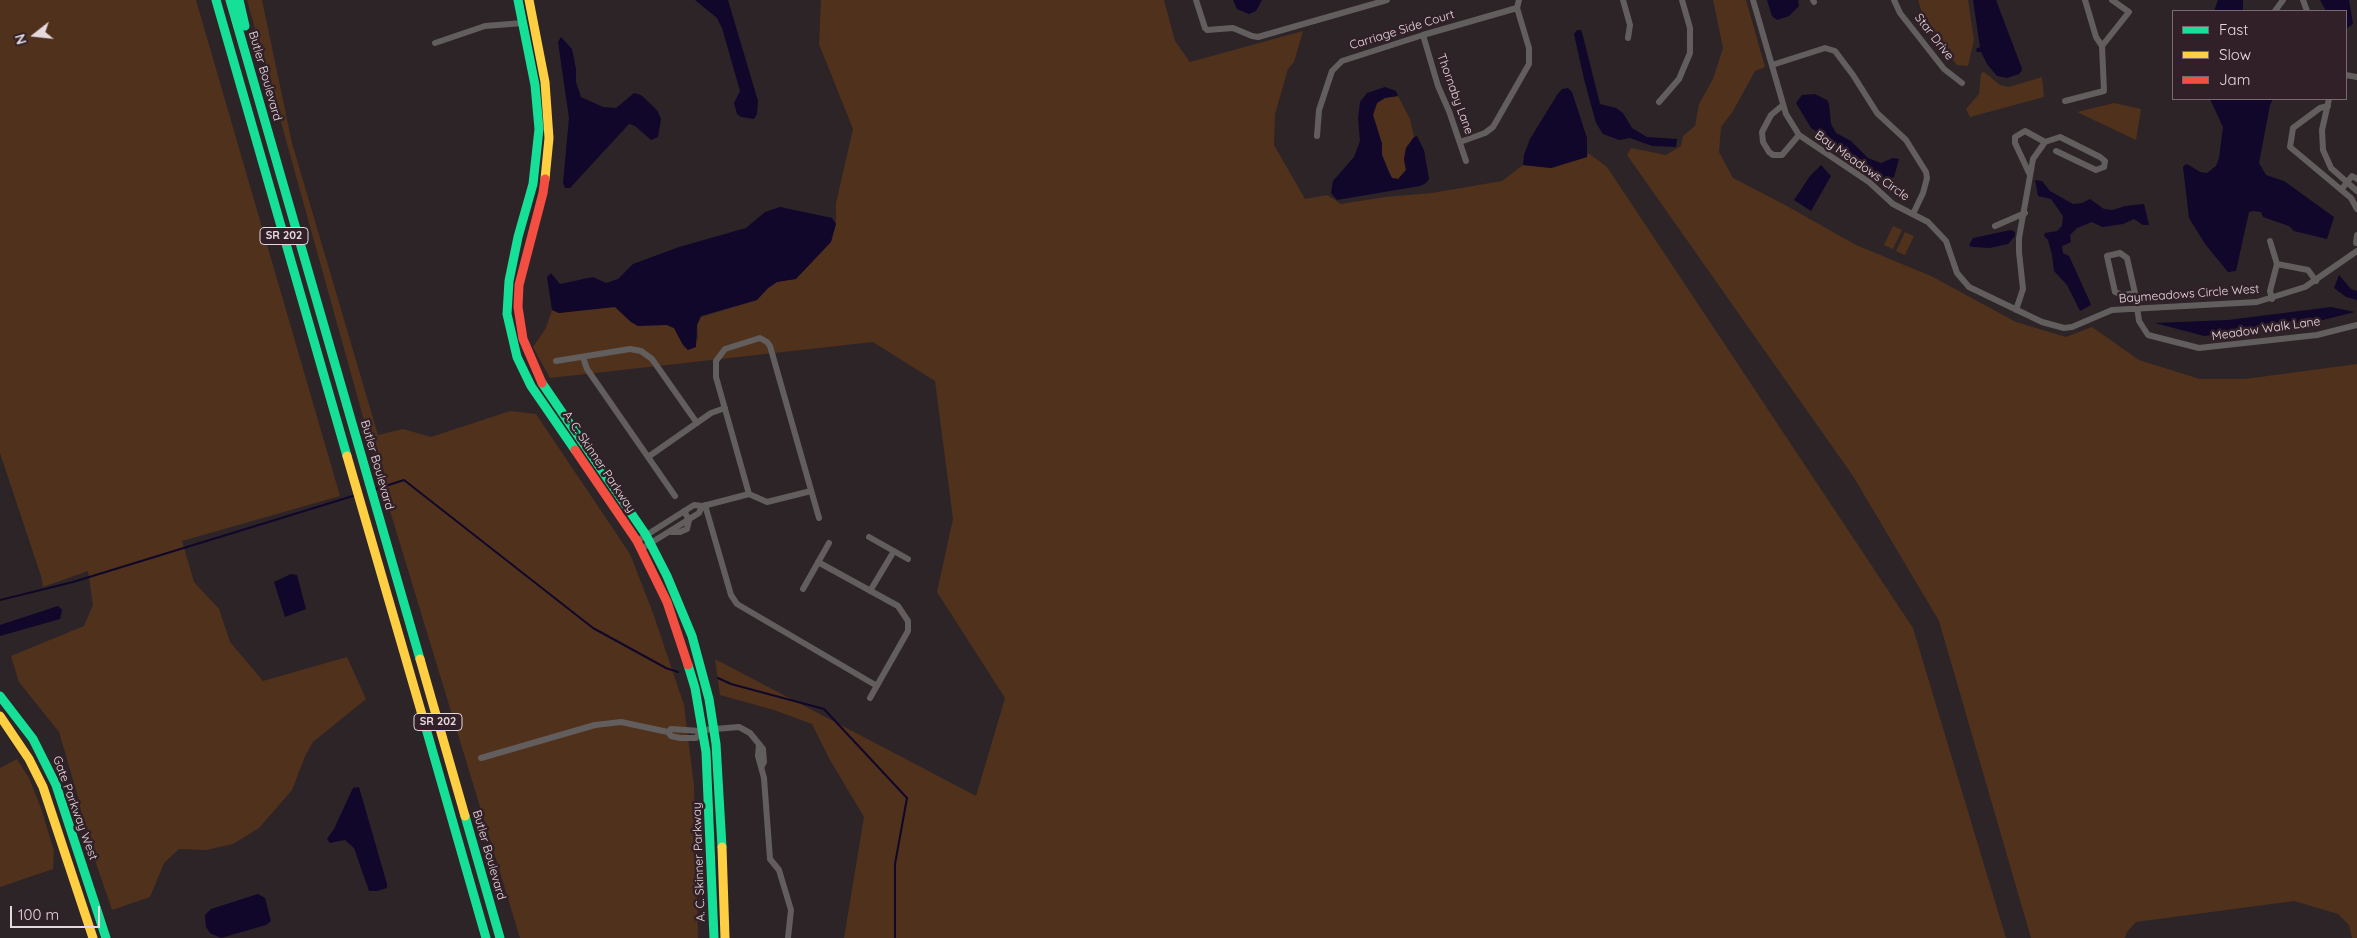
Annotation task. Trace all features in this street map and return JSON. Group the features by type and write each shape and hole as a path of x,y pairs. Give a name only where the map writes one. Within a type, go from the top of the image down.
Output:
{"main road":[{"name":"SR 202","path":"216,0 486,938"},
{"name":"Butler Boulevard","path":"230,0 500,938"},
{"path":"239,0 246,29 248,63"},
{"name":"A. C. Skinner Parkway","path":"518,0 535,85 538,135 532,190 518,237 508,281 507,314 510,336 519,362 531,386 639,545 675,623 695,688 702,731 709,796 714,938"},
{"name":"A. C. Skinner Parkway","path":"529,0 546,82 549,138 543,193 519,285 518,307 523,339 540,379 648,539 676,595 692,636 704,679 714,728 720,788 725,938"},
{"name":"Gate Parkway West","path":"0,696 34,739 56,785 106,938"},
{"name":"Gate Parkway West","path":"0,716 26,754 43,787 93,938"}],"street":[{"path":"1196,0 1205,28 1208,30 1233,28 1258,37 1387,0"},
{"path":"1460,142 1485,133 1493,127 1529,64 1529,48 1517,8 1519,0"},
{"path":"1623,0 1630,25 1628,38"},
{"path":"1659,102 1679,79 1690,53 1690,28 1682,0"},
{"name":"Bay Meadows Circle","path":"1754,0 1783,105 1789,121 1799,135 1869,182 1893,204 1928,222 1946,241 1957,273 1966,285 2016,310"},
{"name":"Star Drive","path":"1894,0 1900,13 1944,69 1962,83"},
{"path":"2065,101 2104,91 2102,46 2096,37 2084,0"},
{"path":"2102,46 2129,12 2112,0"},
{"name":"Carriage Side Court","path":"1318,136 1319,110 1332,71 1336,65 1348,58 1517,8"},
{"path":"435,43 485,26 523,23"},
{"name":"Thornaby Lane","path":"1423,35 1438,86 1466,161"},
{"path":"1772,65 1824,48 1835,51 1877,112 1906,140 1926,172 1923,192 1913,214"},
{"path":"2329,100 2321,135 2323,150 2331,168 2357,191"},
{"path":"1783,105 1771,115 1762,132 1763,142 1773,155 1782,155 1799,135"},
{"path":"2328,106 2320,108 2293,128 2290,148 2351,198 2357,209"},
{"path":"2029,174 2015,143 2015,137 2025,131 2045,142"},
{"path":"2016,310 2024,289 2018,252 2029,174 2033,159 2045,142 2060,137 2100,157 2105,161 2104,167 2096,170 2056,151"},
{"path":"2341,190 2352,176 2357,179"},
{"path":"1995,226 2025,213"},
{"path":"2356,243 2357,235"},
{"path":"2270,241 2277,264 2270,291 2272,299"},
{"name":"Baymeadows Circle West","path":"2016,310 2042,322 2064,328 2078,325 2107,311 2257,302 2272,299 2305,287 2357,251"},
{"path":"2135,293 2123,295 2115,292 2107,256 2120,253 2124,254 2127,258 2135,293 2138,308"},
{"path":"2277,264 2308,270 2316,280"},
{"name":"Meadow Walk Lane","path":"2138,308 2141,326 2148,334 2199,348 2316,335 2357,326"},
{"path":"749,494 716,377 717,357 725,349 760,338 770,346 819,518"},
{"path":"556,361 630,349 642,351 652,359 697,423"},
{"path":"583,357 587,369 675,496"},
{"path":"648,457 711,413 725,408"},
{"path":"639,545 694,505 704,506 749,494 767,502 811,490"},
{"path":"648,539 670,532 689,520 704,506"},
{"path":"704,506 734,600 744,609 877,686"},
{"path":"684,512 689,520"},
{"path":"869,537 908,559"},
{"path":"803,590 829,543"},
{"path":"870,591 894,551"},
{"path":"818,562 898,606 908,624 908,631 870,698"},
{"path":"481,758 595,725 621,722 668,732 671,730 702,731 714,728 739,727 750,732 763,749 761,756 764,762 761,767 764,778 770,859 779,870 790,910 788,938"}],"shaded area":[{"path":"0,0 196,0 340,496 182,541 194,582 219,609 230,642 263,681 347,657 366,699 313,742 305,756 292,790 259,828 233,844 206,850 179,849 164,863 150,897 112,910 86,834 78,797 59,732 19,682 11,656 84,626 93,605 88,571 43,587 0,453"},
{"path":"247,0 262,0 292,143 378,435 403,429 431,437 510,411 536,414 630,554 653,613 684,705 694,786 698,938 520,938 380,478"},
{"path":"695,0 728,0 758,101 757,114 754,119 741,117 737,114 734,103 740,91 722,28 717,18"},
{"path":"821,0 1164,0 1175,41 1190,62 1303,31 1294,62 1288,69 1275,114 1274,145 1305,199 1327,195 1341,204 1385,197 1432,193 1502,181 1523,165 1551,168 1587,157 1588,153 1607,167 1913,628 2006,938 844,938 864,817 830,760 812,724 774,710 720,695 715,659 976,796 1005,698 937,592 953,519 935,381 873,342 550,378 533,347 546,328 552,310 559,313 605,306 615,307 631,322 667,325 674,328 683,345 688,350 698,338 697,325 701,317 757,300 768,288 777,282 796,278 836,224 836,203 853,129 819,44"},
{"path":"1233,0 1262,0 1256,11 1249,14 1237,9"},
{"path":"1713,0 1746,0 1765,67 1755,71 1733,111 1721,127 1719,152 1733,178 1856,245 1931,276 2016,322 2066,337 2092,327 2139,360 2200,379 2245,379 2357,364 2357,938 2352,938 2349,925 2338,914 2294,901 2136,922 2127,932 2125,938 2031,938 1939,621 1853,476 1627,155 1631,148 1666,155 1681,146 1683,136 1695,126 1699,104 1713,79 1723,48"},
{"path":"1767,0 1798,0 1799,6 1789,16 1777,20 1772,16"},
{"path":"1918,0 1968,0 1974,40 1968,66 1957,65 1928,31"},
{"path":"1973,0 1996,0 2021,66 2022,70 2019,74 2007,78 1997,76 1987,64 1981,52 1977,52 1976,49 1980,47"},
{"path":"2218,0 2243,0 2243,10 2214,10"},
{"path":"2320,0 2349,0 2353,24 2347,28 2347,10 2325,10"},
{"path":"1577,30 1581,30 1583,36 1600,104 1616,108 1623,113 1632,128 1647,137 1677,139 1676,147 1652,146 1630,138 1619,140 1603,134 1596,123 1584,79 1574,34"},
{"path":"561,37 572,49 576,69 576,82 581,97 603,107 616,108 634,93 641,95 657,110 661,119 658,137 651,140 635,126 629,124 570,188 565,188 563,183 569,118 558,42"},
{"path":"1984,72 2000,85 2009,87 2042,77 2044,97 1970,117 1966,109 1979,94 1981,73"},
{"path":"1385,87 1396,91 1398,96 1385,98 1377,103 1373,115 1382,144 1382,155 1389,172 1392,178 1398,179 1406,170 1404,159 1406,148 1414,137 1417,136 1424,150 1429,179 1420,186 1337,200 1331,193 1333,181 1354,157 1360,141 1358,118 1360,102 1367,93"},
{"path":"1568,88 1572,92 1587,138 1587,157 1551,168 1523,165 1524,155 1530,139 1557,95 1562,89"},
{"path":"1815,94 1827,100 1831,124 1836,133 1851,141 1868,158 1881,163 1893,158 1899,159 1894,177 1888,180 1876,175 1857,158 1811,128 1796,103 1802,95"},
{"path":"1398,96 1410,119 1414,137 1406,148 1404,159 1406,170 1399,179 1392,178 1382,155 1382,144 1373,115 1377,103 1385,98"},
{"path":"2210,100 2272,100 2259,163 2266,175 2284,181 2334,217 2327,239 2294,231 2289,226 2263,217 2261,212 2249,212 2236,271 2228,272 2205,244 2189,218 2183,167 2186,164 2200,172 2207,173 2216,166 2219,158 2223,127"},
{"path":"2114,103 2141,109 2136,140 2077,112"},
{"path":"1821,165 1831,176 1811,211 1794,200 1810,176"},
{"path":"2035,180 2042,181 2050,191 2073,204 2082,203 2090,199 2104,209 2113,210 2125,206 2144,204 2149,225 2143,225 2134,219 2123,224 2102,227 2092,222 2077,228 2070,235 2071,242 2062,246 2063,253 2069,256 2091,305 2080,311 2067,285 2054,271 2048,240 2044,236 2045,233 2057,231 2062,226 2063,216 2051,199 2038,196"},
{"path":"780,207 832,218 836,224 831,242 796,279 777,282 768,288 757,300 701,316 697,325 696,347 688,350 683,345 674,328 667,325 638,326 615,307 559,313 552,310 547,277 551,273 560,284 593,277 606,283 618,279 633,264 679,247 746,228 765,212"},
{"path":"1893,226 1902,230 1893,249 1884,245"},
{"path":"2011,230 2015,232 2015,236 2008,244 1990,248 1972,247 1969,245 1973,238"},
{"path":"1905,232 1914,236 1905,255 1896,251"},
{"path":"2339,275 2351,289 2357,291 2357,300 2346,297 2334,288"},
{"path":"2331,307 2355,312 2315,322 2204,336 2155,323 2228,320"},
{"path":"291,574 297,575 306,609 285,617 274,582"},
{"path":"58,606 62,610 60,619 0,636 0,625"},
{"path":"17,759 29,778 41,808 54,851 53,869 0,887 0,768"},
{"path":"359,787 387,884 387,888 377,891 369,891 354,848 345,840 330,843 327,839 334,829 353,788"},
{"path":"258,894 265,898 271,921 266,925 221,938 210,933 206,927 205,915 211,909"}],"waterway":[{"path":"376,489 404,480 593,628 666,668 678,672"},
{"path":"0,600 73,582 353,496"},
{"path":"718,678 731,684 824,709 907,798 895,864 895,938"}],"traffic: fast":[{"path":"216,0 347,456"},
{"path":"230,0 420,659"},
{"path":"239,0 245,26"},
{"path":"518,0 535,85 539,129 533,184 518,237 509,281 507,314 517,357 531,386 575,450"},
{"path":"542,383 646,535 667,576 692,636 709,699 716,744 722,847"},
{"path":"688,665 695,688 706,752 714,938"},
{"path":"0,696 33,739 56,785 106,938"},
{"path":"425,725 486,938"},
{"path":"465,816 500,938"}],"traffic: slow":[{"path":"529,0 545,82 549,138 545,179"},
{"path":"347,456 425,725"},
{"path":"420,659 465,816"},
{"path":"0,716 29,759 43,787 93,938"},
{"path":"722,847 725,938"}],"traffic: jam":[{"path":"542,383 523,339 518,307 519,285 545,179"},
{"path":"575,450 637,541 667,602 688,665"}]}
